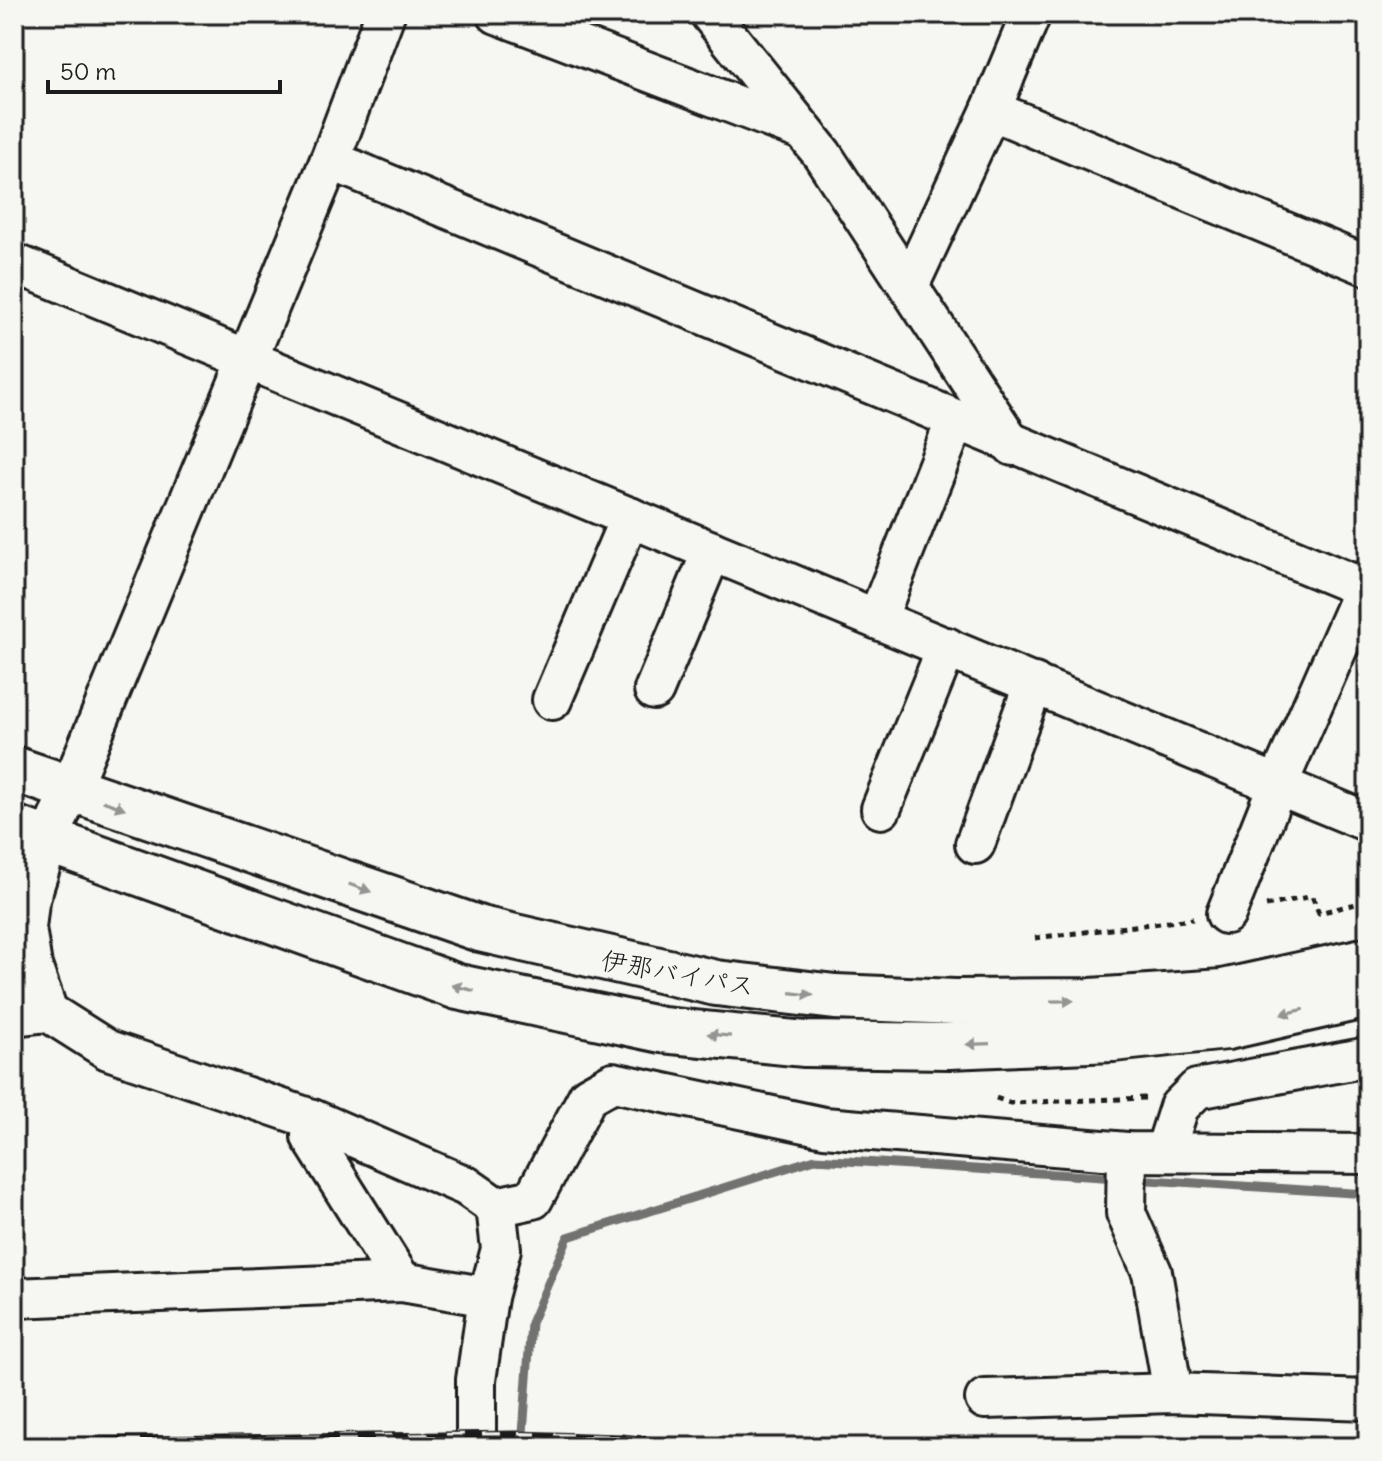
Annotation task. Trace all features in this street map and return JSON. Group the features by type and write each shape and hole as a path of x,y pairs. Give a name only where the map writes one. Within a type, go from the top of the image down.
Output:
{"highway":[{"name":"伊那バイパス","path":"14,769 480,929 716,983 835,997 955,1002 1091,1001 1223,992 1368,960"},
{"name":"伊那バイパス","path":"32,834 458,987 662,1030 805,1044 949,1046 1113,1039 1227,1027 1368,995"}],"street":[{"path":"385,14 330,160 68,789 32,834 26,928 32,966 31,1014 108,1050 312,1119 466,1186 496,1207 533,1199 588,1096 613,1082 824,1127 1127,1155 1165,1151 1368,1154"},
{"path":"497,14 801,130"},
{"path":"710,14 822,154 1013,446"},
{"path":"909,286 991,110 1031,14"},
{"path":"991,110 1368,266"},
{"path":"330,160 1013,446 1367,587 1278,784 1226,914"},
{"path":"14,263 1368,822"},
{"path":"877,619 955,422"},
{"path":"552,700 630,517"},
{"path":"654,690 712,551"},
{"path":"881,809 947,647"},
{"path":"975,844 1034,683"},
{"path":"1165,1151 1179,1107 1197,1089 1368,1057"},
{"path":"312,1119 311,1137 402,1282"},
{"path":"1127,1155 1126,1213 1152,1272 1173,1393"},
{"path":"476,1447 476,1380 488,1297 501,1249 496,1207"},
{"path":"14,1298 402,1282 488,1297"},
{"path":"985,1399 1173,1393 1368,1400"}],"path":[{"path":"1035,938 1121,930 1226,914 1312,896 1319,913 1368,901"},
{"path":"996,1098 1010,1103 1140,1098"}],"waterway":[{"path":"522,1447 531,1323 568,1237 815,1159 1118,1178"},
{"path":"1133,1179 1368,1194"}],"railway":[{"path":"14,1442 515,1435 622,1438 702,1447"}]}
